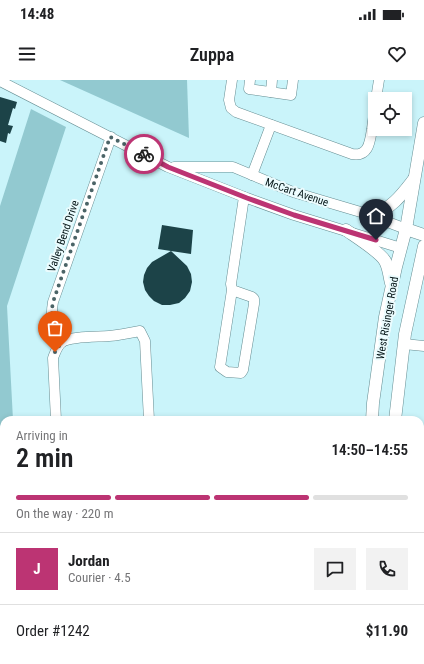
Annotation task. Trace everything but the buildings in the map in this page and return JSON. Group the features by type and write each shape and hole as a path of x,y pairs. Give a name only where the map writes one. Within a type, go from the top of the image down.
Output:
{"main road":[{"name":"West Risinger Road","path":"372,416 385,317 406,229 424,123"},
{"path":"364,214 373,214 387,208 399,198 415,178"},
{"name":"McCart Avenue","path":"406,229 424,235"},
{"path":"346,230 381,255 388,268 392,288"},
{"name":"McCart Avenue","path":"401,248 423,252"},
{"name":"West Risinger Road","path":"395,416 404,344 410,309 423,252"},
{"path":"410,309 424,285"}],"street":[{"path":"232,80 229,100 231,108 236,112 356,155 367,149 371,136"},
{"path":"250,80 249,89 290,95 293,80"},
{"path":"271,92 272,80"},
{"path":"377,92 379,80"},
{"name":"McCart Avenue","path":"0,81 168,167 294,215 401,248"},
{"path":"252,175 271,125"},
{"name":"Valley Bend Drive","path":"62,342 54,328 52,320 53,302 110,137"},
{"name":"McCart Avenue","path":"168,167 233,167 293,192 406,229"},
{"path":"232,290 252,297 254,300 243,370 241,373 227,372 220,367 232,290 231,278 244,197"},
{"path":"56,416 53,358 62,342 79,338 110,336 140,331 145,341 149,416"},
{"path":"404,344 424,346"}],"shaded area":[{"path":"60,80 187,80 189,138"},
{"path":"31,109 66,127 7,306 13,416 0,416 0,206"}],"way so far":[{"path":"55,352 62,342 54,328 52,320 53,302 110,137 144,154"}],"route":[{"path":"144,154 168,167 247,198 294,215 376,240"}]}
